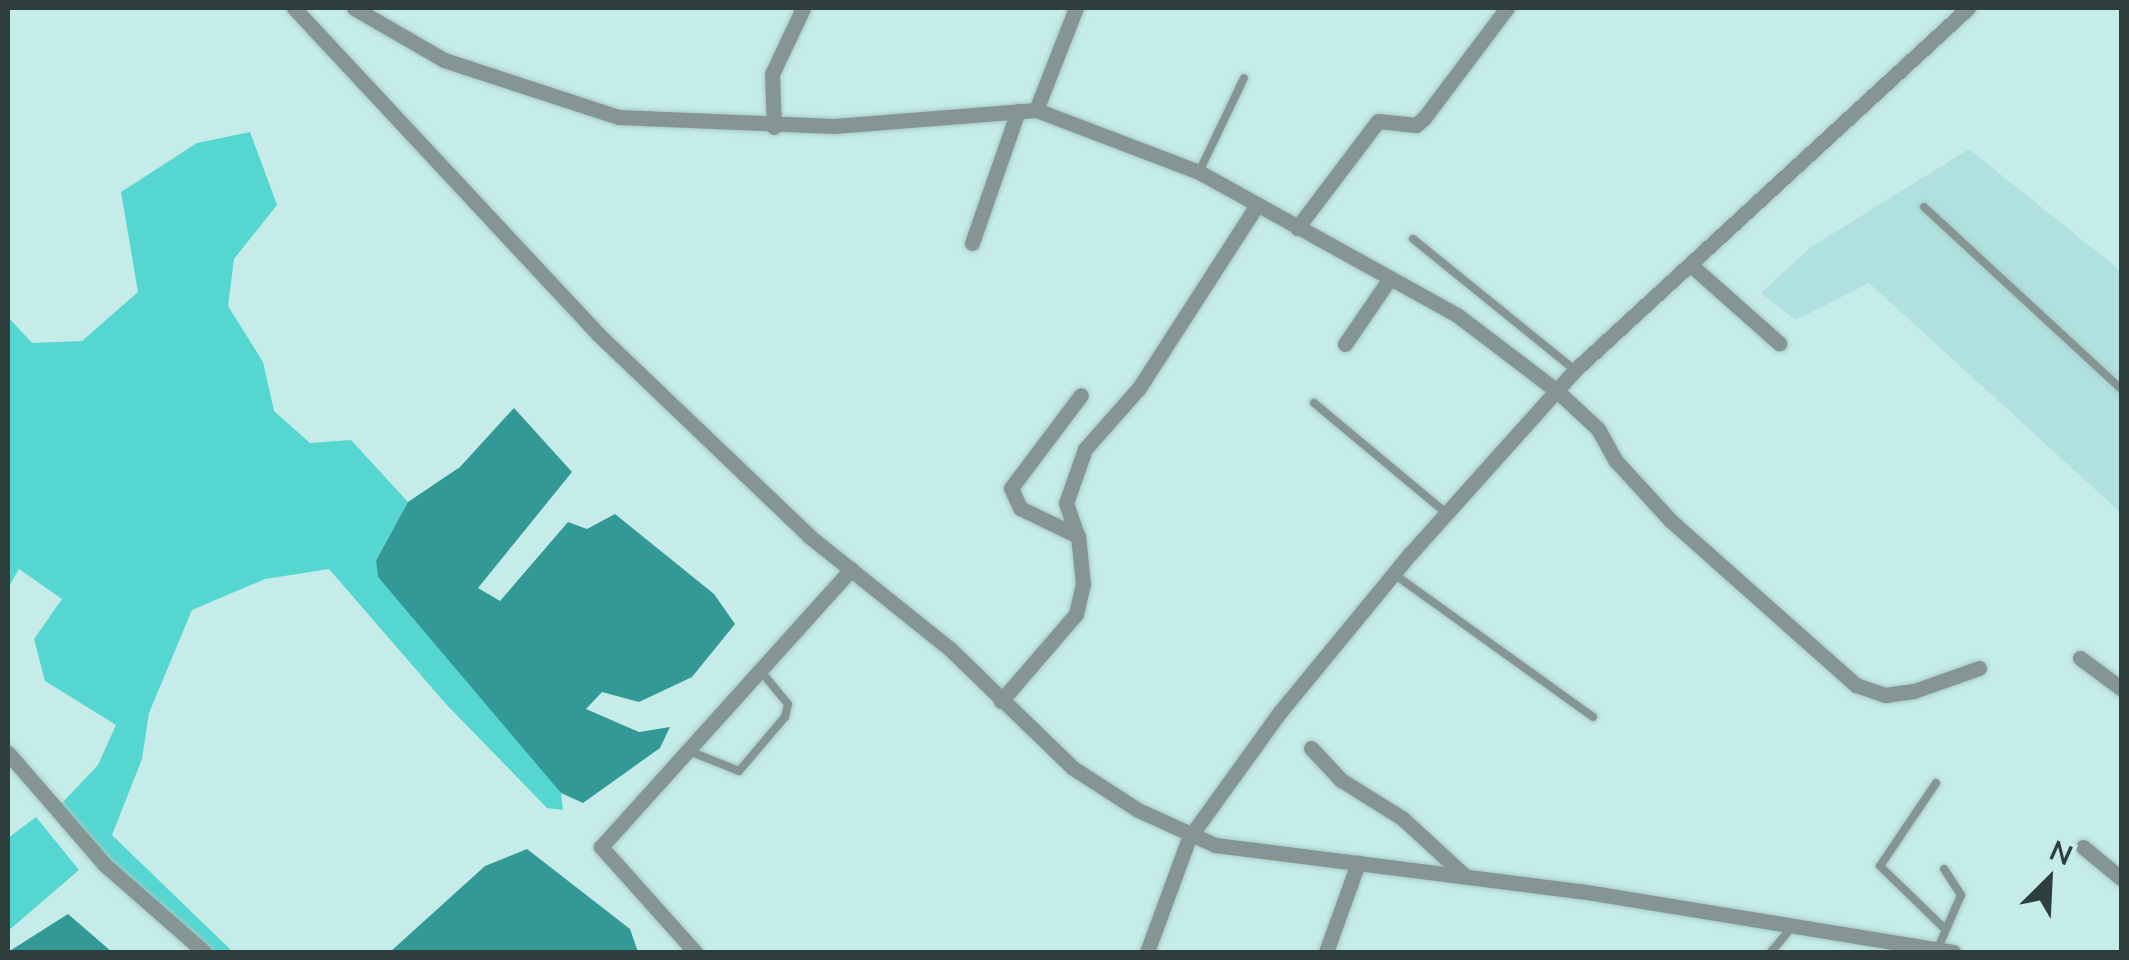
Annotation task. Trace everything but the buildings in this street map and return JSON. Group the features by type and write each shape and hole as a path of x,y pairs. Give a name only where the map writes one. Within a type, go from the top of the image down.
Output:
{"street":[{"path":"294,8 599,335 850,569 949,648 1073,768 1189,838 1465,876 1945,951"},
{"path":"354,8 444,60 618,117 774,128 1036,110 1199,172 1457,314 1557,391 1598,429 1616,461 1682,531 1856,685 1885,695 1914,691 1980,668"},
{"path":"774,128 772,74 803,8"},
{"path":"1036,110 1076,8"},
{"path":"1296,228 1378,122 1406,126 1424,118 1507,8"},
{"path":"1147,952 1189,838 1280,712 1446,514 1575,370 1968,8"},
{"path":"972,243 1018,111"},
{"path":"1001,701 1076,614 1083,584 1078,536 1066,503 1085,449 1139,388 1257,205"},
{"path":"1691,265 1779,343"},
{"path":"1345,344 1390,278"},
{"path":"1078,536 1020,508 1011,488 1082,395"},
{"path":"695,952 601,847 850,569"},
{"path":"2080,658 2122,689"},
{"path":"1311,748 1341,780 1402,818 1465,876"},
{"path":"8,753 104,864 204,952"},
{"path":"2083,847 2122,878"},
{"path":"1326,952 1358,863"}],"lane":[{"path":"1199,172 1244,78"},
{"path":"1924,207 2122,390"},
{"path":"1413,239 1575,370"},
{"path":"1314,403 1446,514"},
{"path":"1394,574 1594,717"},
{"path":"686,749 739,771 789,710 759,669"},
{"path":"1936,782 1880,866 1946,929"},
{"path":"1944,869 1962,894 1946,929 1945,951"},
{"path":"1771,952 1790,928"}],"shaded area":[{"path":"250,132 277,205 234,259 228,306 263,362 274,411 310,443 351,440 408,502 376,559 378,577 507,724 561,793 563,810 547,808 445,703 329,569 265,579 192,610 149,713 142,759 112,835 233,952 208,952 95,849 61,804 98,765 116,725 45,681 34,639 62,599 19,569 8,588 8,317 32,343 82,341 138,292 121,192 197,143"},
{"path":"1969,149 2121,271 2121,513 1869,283 1796,320 1761,293 1811,247"},
{"path":"514,408 572,472 478,588 500,601 568,522 587,529 615,514 714,594 735,624 692,677 639,702 602,692 586,709 639,732 670,727 660,748 583,803 561,793 378,577 376,560 408,502 460,467"},
{"path":"36,817 79,870 8,931 8,838"},
{"path":"527,849 630,929 638,952 390,952 485,866"},
{"path":"68,914 112,952 8,952"}]}
